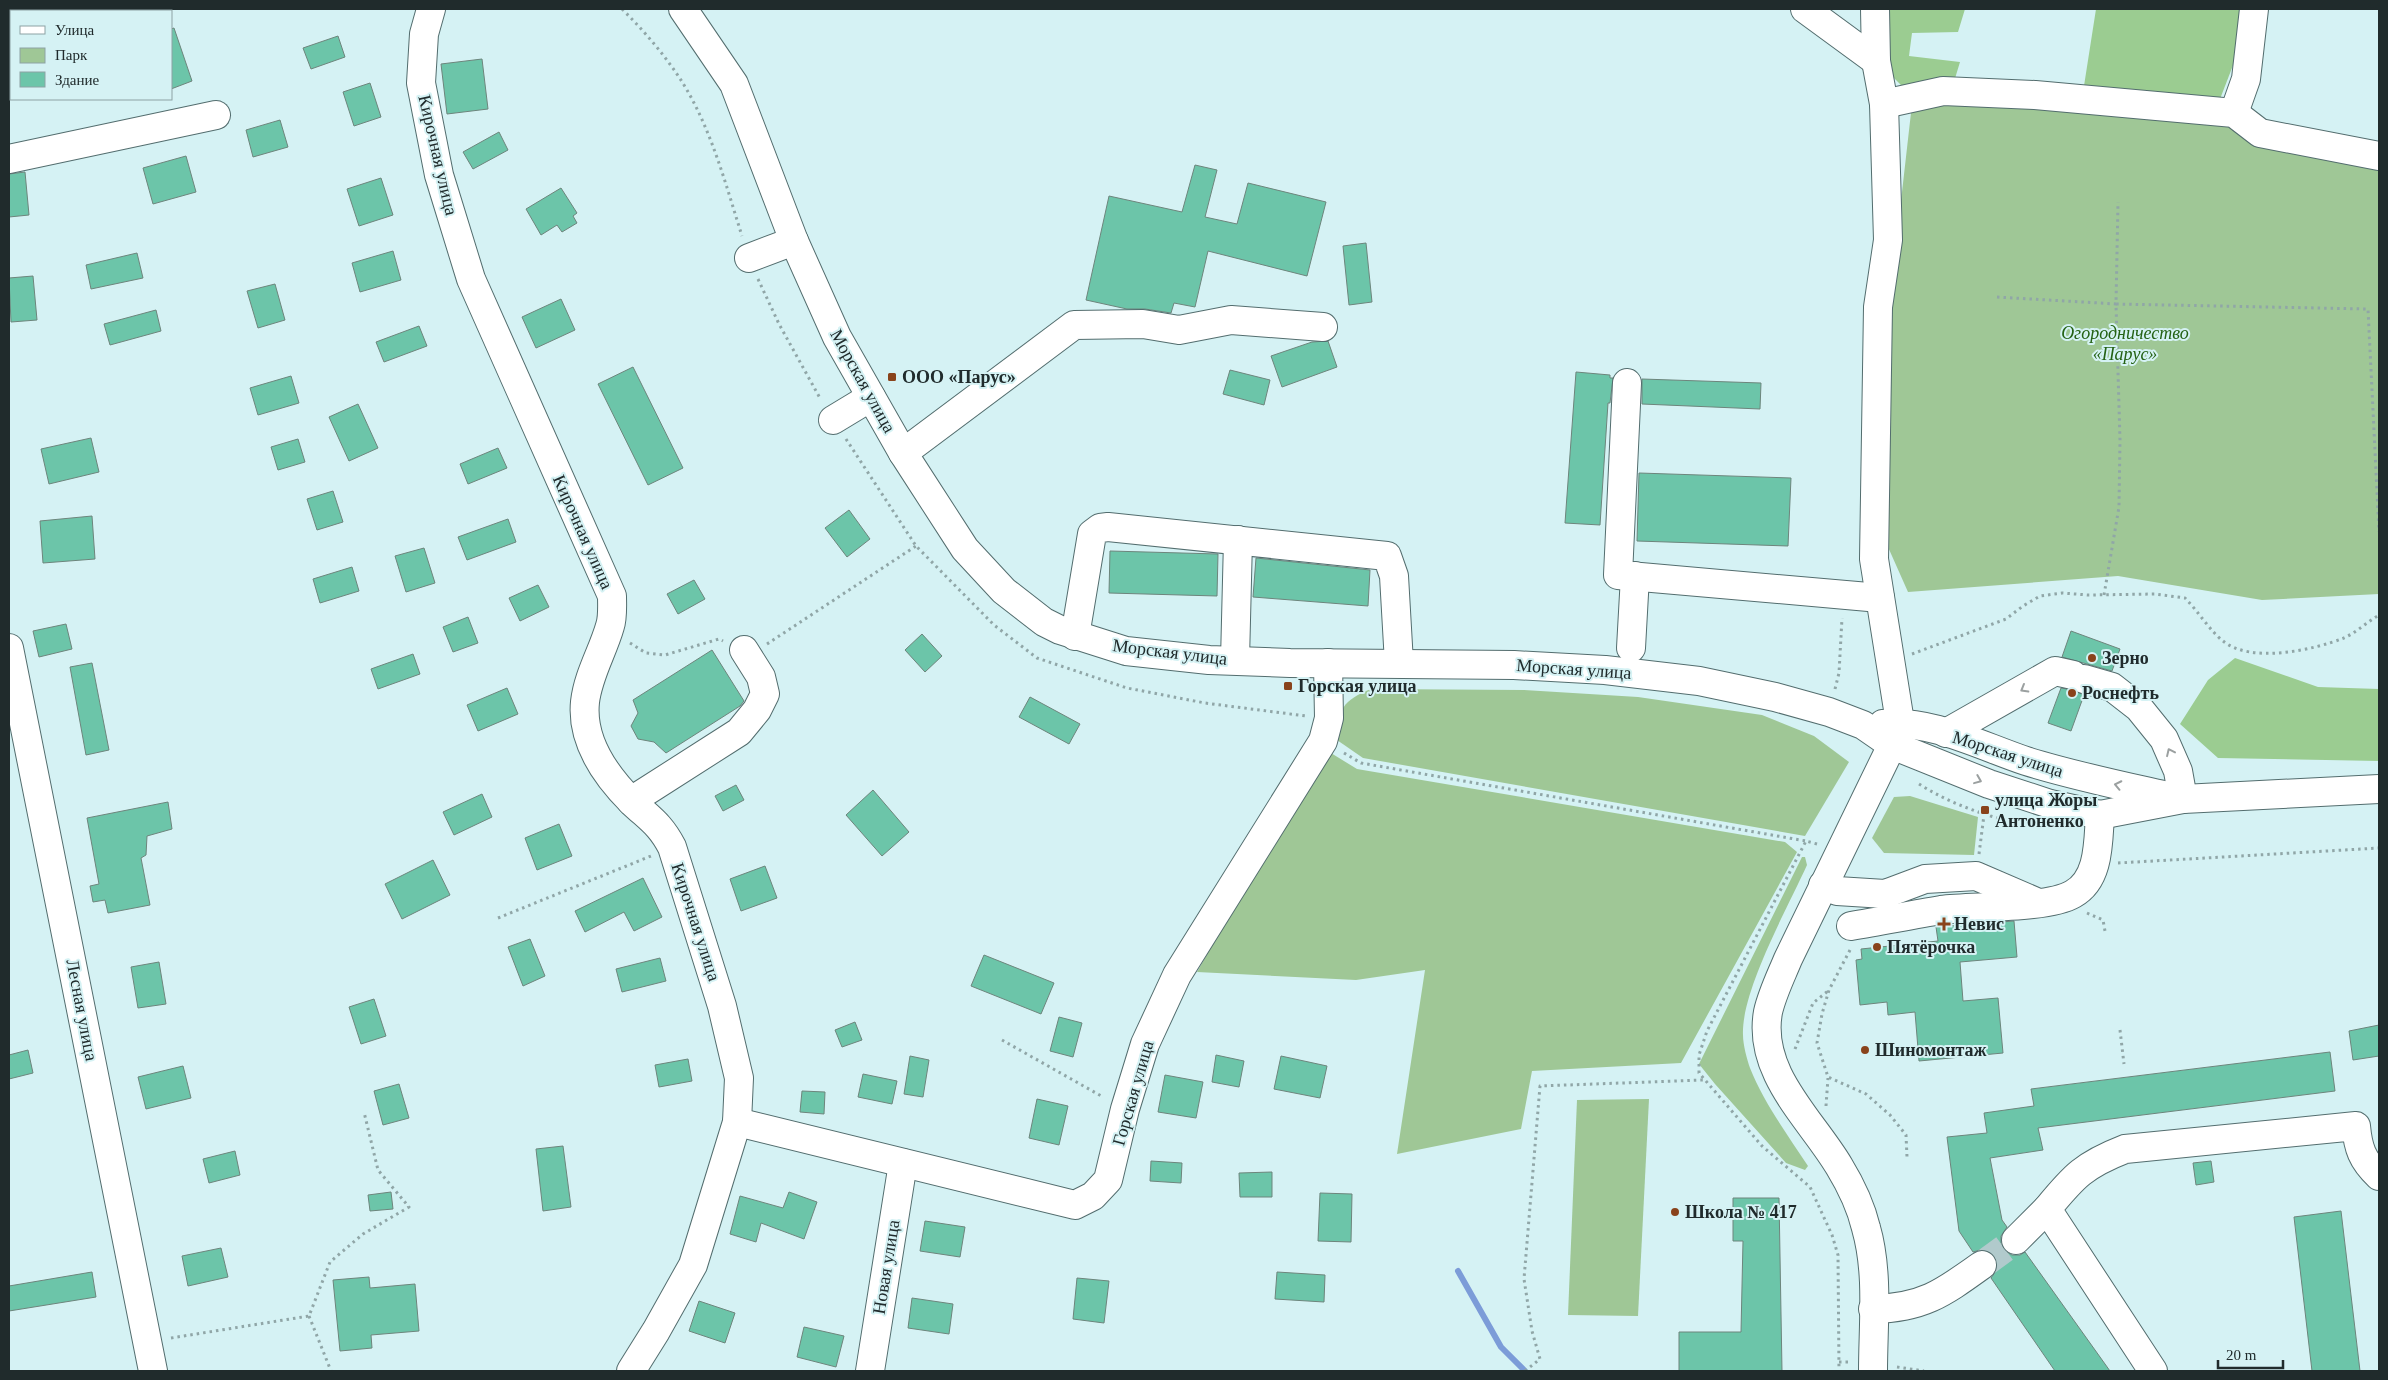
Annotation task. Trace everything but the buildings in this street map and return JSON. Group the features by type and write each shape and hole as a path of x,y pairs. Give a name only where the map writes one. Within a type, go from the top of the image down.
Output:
{"street":[{"name":"Кирочная улица","path":"431,9 424,34 421,83 439,175 471,278 612,596 611,625 599,652 585,702 587,737 602,766 632,801 663,829 672,847 722,1006 740,1078 737,1122 693,1265 631,1371"},
{"name":"Морская улица","path":"683,9 734,84 794,241 837,337 903,453 964,549 1004,591 1044,622 1075,636 1126,651 1209,660 1514,665 1606,670 1699,681 1812,707 1863,726 1896,734 1989,784 2050,804 2100,815 2183,799 2379,790"},
{"path":"1805,9 1876,61"},
{"path":"1872,1371 1872,1266 1866,1228 1851,1189 1839,1166 1784,1085 1773,1063 1768,1049 1768,1013 1773,994 1823,885 1896,734 1890,659 1874,559 1878,307 1888,240 1884,104 1876,61 1875,9"},
{"path":"2234,113 2246,79 2254,9"},
{"path":"1884,104 1943,91 2036,95 2234,113 2260,133 2379,156"},
{"path":"9,158 216,115"},
{"path":"749,258 794,241"},
{"path":"903,453 1074,325 1143,324 1179,330 1231,320 1323,327"},
{"path":"1627,383 1618,574 1880,598"},
{"path":"834,420 871,397"},
{"path":"1075,636 1092,534 1100,528 1238,540 1386,556 1394,576 1399,663"},
{"path":"1235,660 1238,540"},
{"path":"1631,648 1635,576"},
{"name":"Лесная улица","path":"9,648 153,1371"},
{"path":"632,801 738,732 757,710 765,694 761,677 746,653"},
{"name":"Горская улица","path":"737,1122 1075,1205 1094,1196 1108,1180 1125,1109 1145,1044 1177,975 1323,741 1329,718 1328,663"},
{"path":"1946,734 2055,671 2082,678 2112,687 2139,708 2164,740 2178,771 2183,799"},
{"name":"Морская улица","path":"1896,734 1924,726 2058,770 2183,799"},
{"path":"1823,885 1887,907 1942,910 2038,903 2073,894 2084,884 2095,865 2100,815"},
{"path":"1851,926 1887,907 1926,879 1976,876 2038,903"},
{"path":"2016,1240 2047,1209 2073,1178 2097,1160 2125,1149 2356,1126 2358,1147 2368,1165 2379,1176"},
{"name":"Новая улица","path":"870,1371 903,1163"},
{"path":"2047,1209 2154,1371"},
{"path":"1873,1310 1897,1309 1926,1301 1952,1286 1982,1264"}],"path":[{"path":"2104,595 2119,507 2120,440 2116,304 2118,202"},
{"path":"1997,297 2116,304 2368,309 2379,532"},
{"path":"611,625 630,643 646,653 665,655 719,639 746,653 916,546"},
{"path":"1890,659 1923,651 1981,630 2006,619 2040,596 2062,593 2104,595 2155,594 2185,598 2222,640 2234,648 2251,652 2291,653 2345,637 2379,615"},
{"path":"1834,694 1838,673 1844,595"},
{"path":"1323,741 1362,763 1806,841"},
{"path":"1976,876 1984,814"},
{"path":"498,918 672,847"},
{"path":"2095,865 2379,848"},
{"path":"1826,1109 1828,1077 1817,1043 1822,1014 1829,990 1850,951 1851,926"},
{"path":"1792,1056 1813,1003 1829,990"},
{"path":"2120,1030 2124,1064"},
{"path":"1002,1040 1125,1109"},
{"path":"1828,1077 1866,1094 1890,1115 1906,1135 1907,1157"},
{"path":"1525,1371 1540,1358 1532,1331 1524,1279 1540,1086 1703,1080"},
{"path":"331,1371 309,1316 330,1262 364,1234 409,1207 378,1170 364,1112"},
{"path":"148,1342 309,1316"}],"green space":[{"path":"1888,9 1965,9 1958,32 1912,33 1909,56 1960,62 1953,85 1903,87 1891,75"},
{"path":"2096,9 2240,9 2237,55 2220,99 2084,86"},
{"name":"Огородничество «Парус»","path":"1942,97 2229,120 2379,168 2379,594 2262,600 2118,576 1908,592 1888,547 1889,360 1897,236 1912,104"},
{"path":"2235,658 2318,687 2379,689 2379,761 2218,758 2180,724 2208,680"},
{"path":"1371,689 1524,690 1638,697 1762,715 1814,736 1849,762 1805,836 1363,758 1337,740 1338,721 1348,702"},
{"path":"1326,750 1357,769 1785,842 1797,852 1681,1063 1532,1071 1521,1129 1397,1154 1425,970 1356,980 1197,972 1280,826"},
{"path":"1910,796 1978,817 1974,855 1884,853 1872,838 1894,797"},
{"path":"1802,857 1805,857 1807,865 1757,973 1744,1017 1743,1035 1750,1068 1776,1118 1808,1166 1805,1170 1786,1163 1699,1064"},
{"path":"1649,1099 1638,1316 1568,1315 1577,1100"}],"waterway":[{"path":"1458,1271 1501,1347 1525,1371"}],"tunnel":[{"path":"1982,1265 2016,1240"}],"place":[{"name":"ООО «Парус»","path":"892,377"},
{"name":"Зерно","path":"2092,658"},
{"name":"Горская улица","path":"1288,686"},
{"name":"Роснефть","path":"2072,693"},
{"name":"улица Жоры Антоненко","path":"1985,810"},
{"name":"Невис","path":"1944,924"},
{"name":"Пятёрочка","path":"1877,947"},
{"name":"Шиномонтаж","path":"1865,1050"},
{"name":"Школа № 417","path":"1675,1212"}]}
